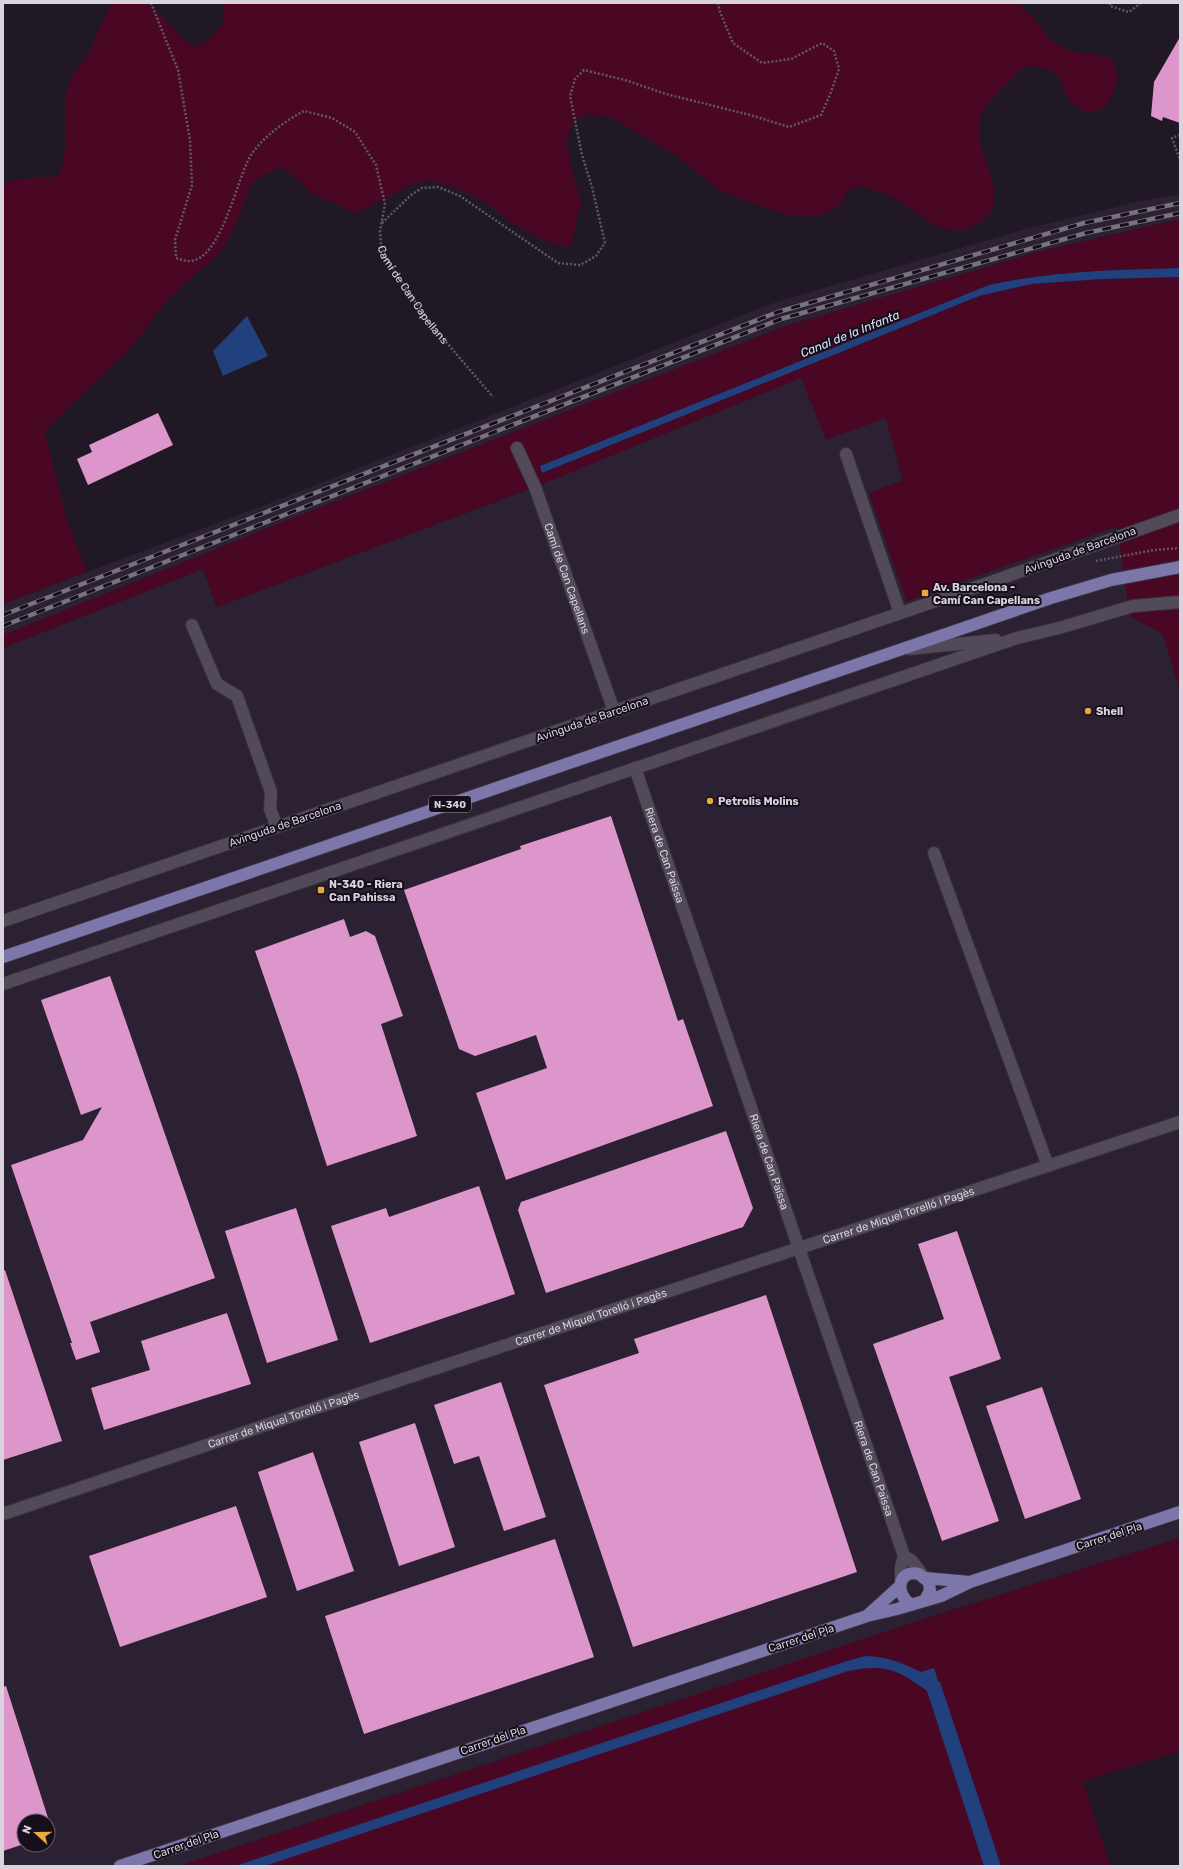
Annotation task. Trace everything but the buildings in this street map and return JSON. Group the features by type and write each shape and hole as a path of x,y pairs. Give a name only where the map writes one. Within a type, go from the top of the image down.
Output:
{"main road":[{"name":"N-340","path":"3,957 1051,598 1110,580 1180,567"},
{"name":"Carrer del Pla","path":"120,1866 867,1616 941,1596 970,1582 1180,1512"},
{"name":"Carrer del Pla","path":"867,1616 901,1584 906,1576 911,1574 916,1573 924,1577 970,1582"},
{"path":"924,1577 930,1586 929,1596 925,1600"},
{"path":"901,1584 903,1598 911,1605"}],"street":[{"name":"Camí de Can Capellans","path":"517,448 535,487 614,711"},
{"path":"846,454 900,613"},
{"name":"Avinguda de Barcelona","path":"3,921 900,613 1180,515"},
{"path":"3,984 1017,638 1059,628 1133,606 1180,603"},
{"path":"192,625 217,684 237,696 271,792 270,809 276,827"},
{"path":"898,650 1017,638"},
{"name":"Riera de Can Païssa","path":"635,768 904,1556 901,1567 901,1584"},
{"path":"934,853 1048,1166"},
{"name":"Carrer de Miquel Torelló i Pagès","path":"3,1514 1180,1122"},
{"name":"Riera de Can Païssa","path":"904,1556 912,1561 924,1577"}],"path":[{"name":"Camí de Can Capellans","path":"151,3 178,70 190,140 192,185 175,240 176,258 189,261 206,254 220,232 251,156 261,143 290,118 304,111 332,118 355,132 376,165 385,204 380,231 381,245 386,257 429,322 493,397"},
{"path":"382,223 411,195 422,188 438,187 460,196 558,263 580,265 596,256 605,243 592,187 582,155 570,96 575,79 584,70 625,80 666,94 750,115 789,127 821,115 832,92 839,69 834,51 822,43 791,59 762,63 732,43 718,3"},
{"path":"1110,3 1110,6 1129,12 1141,3"},
{"path":"1180,134 1172,138 1180,160"},
{"path":"1175,548 1180,548"}],"shaded area":[{"path":"111,3 149,3 184,40 195,47 206,42 224,23 224,3 1017,3 1034,18 1050,40 1073,52 1100,55 1112,59 1117,73 1117,79 1112,96 1105,108 1085,111 1080,109 1072,102 1064,90 1060,79 1052,72 1037,67 1027,67 1023,68 1015,75 985,107 980,122 980,141 992,179 994,203 989,214 979,223 969,228 955,231 934,224 885,193 859,186 848,191 842,202 832,210 821,215 796,216 783,214 720,191 678,157 611,117 586,114 576,120 569,131 567,143 571,167 581,203 571,245 558,246 546,241 511,223 490,205 477,198 453,187 430,180 418,182 356,213 315,195 282,167 258,178 250,186 237,221 225,245 216,256 168,299 129,350 44,431 68,523 87,572 3,604 3,185 16,180 60,175 66,139 65,102 67,90 71,77 87,56"},
{"path":"1180,194 1180,219 1041,251 786,326 283,522 3,635 3,604 270,503 776,302 1026,229 1141,201"},
{"path":"1180,219 1180,268 1060,274 1013,280 989,285 540,466 543,473 979,296 1031,284 1102,279 1180,277 1180,690 1163,634 1130,616 1117,526 907,601 869,493 903,480 886,418 826,440 801,378 535,487 217,607 203,569 3,648 3,635 283,522 786,326 1041,251"},
{"path":"801,377 886,418 903,480 869,494 907,601 1117,526 1130,616 1163,634 1180,690 1180,1538 927,1618 180,1866 3,1866 3,648 203,569 217,607 535,487"},
{"path":"1180,1538 1180,1751 1083,1781 1110,1866 180,1866 927,1618"}],"water":[{"path":"1180,268 1180,277 1102,279 1031,284 979,296 542,473 540,466 989,285 1013,280 1060,274"},
{"path":"247,316 268,356 223,376 213,351"},
{"path":"865,1656 894,1661 907,1665 921,1672 934,1668 1001,1866 984,1866 927,1691 899,1673 881,1668 872,1668 848,1671 265,1866 235,1866 844,1662"}],"railway":[{"path":"3,615 778,312 1084,223 1180,203"},
{"path":"3,626 781,319 1086,233 1180,213"}],"place":[{"name":"Av. Barcelona - Camí Can Capellans","path":"925,593"},
{"name":"Shell","path":"1088,711"},
{"name":"Petrolis Molins","path":"710,801"},
{"name":"N-340 - Riera Can Pahissa","path":"321,890"}],"water label":[{"name":"Canal de la Infanta","path":"850,334"}]}
